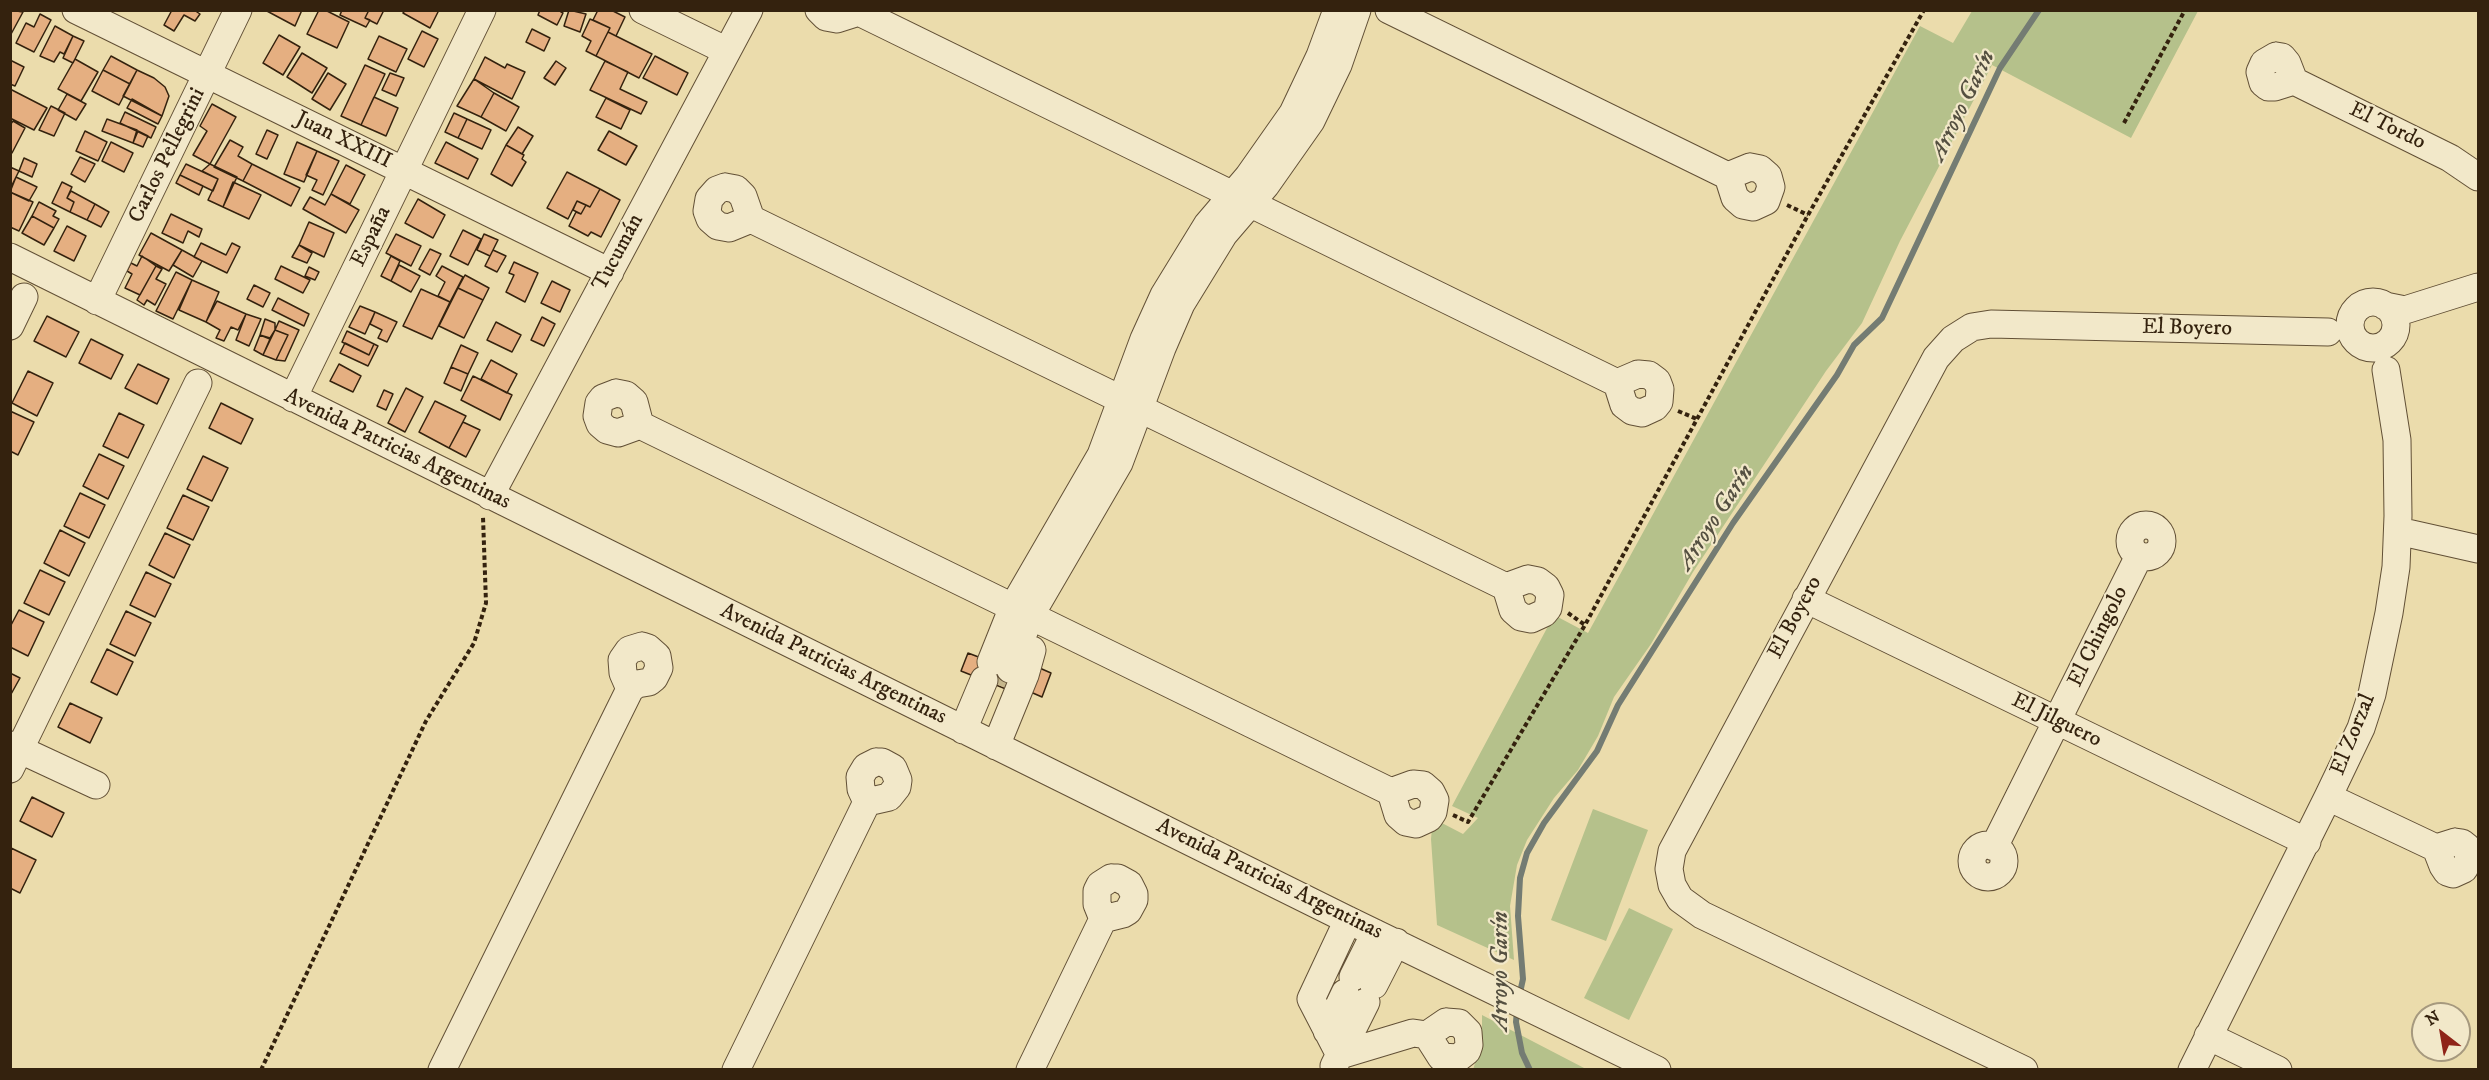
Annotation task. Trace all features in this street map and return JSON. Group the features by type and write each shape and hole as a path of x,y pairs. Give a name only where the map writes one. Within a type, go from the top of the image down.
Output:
{"street":[{"name":"Juan XXIII","path":"76,10 609,272"},
{"name":"Carlos Pellegrini","path":"97,301 238,10"},
{"name":"España","path":"293,398 482,10"},
{"path":"643,10 727,51"},
{"name":"Tucumán","path":"490,496 749,10"},
{"path":"819,10 826,17 837,19 859,11 1617,382"},
{"path":"1241,199 1248,177 1293,113 1312,75 1337,10"},
{"path":"981,738 997,675 1021,611 1119,464 1144,339 1164,295 1207,225 1241,199 1292,150 1311,121 1338,64 1357,10"},
{"path":"1389,10 1728,176"},
{"name":"El Tordo","path":"2294,81 2450,158 2478,177"},
{"path":"751,219 1506,587"},
{"name":"Avenida Patricias Argentinas","path":"10,258 1348,920 1657,1070"},
{"path":"2371,336 2396,321 2390,309 2385,306 2405,310 2478,286"},
{"path":"10,327 24,297"},
{"path":"2371,336 2478,305"},
{"name":"El Boyero","path":"2024,1070 1702,915 1680,898 1672,885 1669,869 1672,851 1936,358 1953,339 1972,327 1991,324 2328,332 2371,336"},
{"name":"El Zorzal","path":"2192,1070 2307,842 2361,728 2372,694 2389,614 2398,531 2397,440 2386,370 2371,336"},
{"path":"96,785 14,755 198,383"},
{"path":"640,425 1391,792 1398,815 1406,822 1416,824 1424,822 1435,806"},
{"path":"2398,531 2478,549"},
{"name":"El Chingolo","path":"1994,847 2139,556"},
{"name":"El Jilguero","path":"1806,599 2307,842"},
{"path":"981,738 1025,675 1032,650 1021,611"},
{"path":"449,1067 630,688"},
{"path":"2328,797 2436,848"},
{"path":"736,1070 867,802"},
{"path":"1030,1070 1103,919"},
{"path":"1336,1062 1327,1031 1311,999 1348,920"},
{"path":"1336,1062 1360,989 1385,937"},
{"path":"1327,1031 1360,989"},
{"path":"1336,1062 1413,1033 1427,1035"},
{"path":"2208,1036 2278,1070"}],"path":[{"path":"1435,806 1468,822 1591,615 1808,215 1924,10"},
{"path":"2124,123 2185,10"},
{"path":"261,1070 422,731 474,643 486,603 483,516 490,496"}],"green space":[{"path":"1972,11 2198,11 2131,138 1992,65 1900,241 1862,323 1826,371 1693,572 1651,644 1614,697 1598,736 1578,770 1554,798 1527,840 1517,865 1510,906 1514,960 1437,925 1432,828 1440,822 1463,834 1478,818 1452,806 1554,615 1588,633 1920,26 1953,43"},
{"path":"1593,809 1648,830 1606,941 1551,920"},
{"path":"1629,908 1673,929 1629,1020 1584,998"},
{"path":"1482,1015 1586,1069 1473,1070 1482,1039"}],"building":[{"path":"10,10 23,12 10,36"},
{"path":"172,10 194,10 200,14 195,21 184,15 174,31 164,25"},
{"path":"265,10 302,10 295,26"},
{"path":"319,10 325,10 349,22 337,48 307,34"},
{"path":"342,10 369,10 365,18 370,20 366,27 340,15"},
{"path":"369,10 384,10 377,24 365,18"},
{"path":"405,10 439,10 430,28 403,13"},
{"path":"540,10 558,10 563,13 557,25 538,15"},
{"path":"569,10 586,14 580,32 564,26"},
{"path":"598,10 611,10 625,17 616,36 608,32 610,28 593,20"},
{"path":"40,14 51,20 34,52 16,43 26,23 34,27"},
{"path":"590,19 610,28 596,56 586,51 591,41 582,36"},
{"path":"55,26 73,36 64,54 60,52 54,62 40,56"},
{"path":"532,29 550,38 544,51 526,42"},
{"path":"422,31 438,39 424,67 408,59"},
{"path":"608,32 652,54 639,78 596,56"},
{"path":"279,35 300,47 283,75 263,63"},
{"path":"73,36 84,41 73,63 63,58"},
{"path":"379,36 407,49 396,72 368,59"},
{"path":"302,53 327,68 312,93 287,77"},
{"path":"111,56 137,70 130,84 103,70"},
{"path":"655,56 688,73 677,95 643,78"},
{"path":"485,57 505,68 507,64 525,72 512,99 474,79"},
{"path":"75,59 98,72 81,101 58,89"},
{"path":"10,60 24,67 15,86 10,84"},
{"path":"556,61 566,68 555,85 544,78"},
{"path":"605,61 628,72 620,89 647,102 641,114 590,90"},
{"path":"365,65 385,74 361,125 341,116"},
{"path":"103,70 130,84 119,105 92,91"},
{"path":"137,70 154,78 165,87 169,96 162,116 123,96"},
{"path":"328,73 346,84 330,110 312,99"},
{"path":"390,73 404,78 396,96 382,90"},
{"path":"474,79 494,93 481,117 457,106"},
{"path":"10,89 47,108 34,130 10,118"},
{"path":"494,93 519,107 506,131 481,117"},
{"path":"67,94 86,104 76,120 58,110"},
{"path":"374,97 398,108 386,136 361,125"},
{"path":"606,98 630,110 621,129 596,117"},
{"path":"132,99 162,116 158,124 127,108"},
{"path":"212,104 236,117 210,164 193,155 207,131 200,126"},
{"path":"51,106 65,113 54,136 39,130"},
{"path":"125,112 156,127 151,138 120,123"},
{"path":"454,113 467,119 458,138 445,132"},
{"path":"107,119 137,130 133,143 102,131"},
{"path":"467,119 491,130 482,149 458,138"},
{"path":"13,121 25,128 12,153 10,152 10,125"},
{"path":"518,127 533,136 522,154 506,145"},
{"path":"267,130 278,135 267,159 256,154"},
{"path":"85,131 107,142 98,161 76,151"},
{"path":"138,131 148,136 143,147 133,143"},
{"path":"609,131 637,146 626,165 598,150"},
{"path":"230,140 243,147 238,156 252,164 243,181 214,167"},
{"path":"111,142 133,153 124,172 102,161"},
{"path":"297,142 317,151 304,182 284,174"},
{"path":"446,142 478,159 468,179 435,163"},
{"path":"506,145 524,155 522,159 526,162 512,186 491,174"},
{"path":"317,151 339,161 323,195 312,190 317,180 306,175"},
{"path":"80,157 95,164 85,182 71,174"},
{"path":"24,158 37,164 32,177 19,171"},
{"path":"186,164 218,179 213,191 180,175"},
{"path":"210,164 237,177 223,207 208,200 218,179 202,171"},
{"path":"252,164 300,188 291,206 243,181"},
{"path":"346,165 365,175 350,204 331,194"},
{"path":"10,167 19,171 11,187 10,186"},
{"path":"567,172 600,189 590,207 577,201 568,219 547,208"},
{"path":"180,175 203,186 199,195 176,183"},
{"path":"16,177 37,187 29,201 10,192"},
{"path":"62,182 72,187 67,198 74,202 70,212 52,203"},
{"path":"233,182 261,195 249,219 223,207"},
{"path":"600,189 620,200 601,237 591,232 588,236 569,226 576,212 581,214 586,205 590,207"},
{"path":"71,191 95,204 87,220 70,212 74,202 67,198"},
{"path":"10,192 33,202 19,231 10,227"},
{"path":"331,194 359,210 346,233 303,209 310,197 325,205"},
{"path":"418,199 445,215 433,238 405,223"},
{"path":"577,201 586,205 581,214 573,210"},
{"path":"39,202 56,211 53,216 59,219 54,228 32,216"},
{"path":"95,204 109,212 101,227 87,220"},
{"path":"171,214 202,229 199,237 188,231 183,243 162,233"},
{"path":"32,216 54,228 44,245 22,233"},
{"path":"309,222 334,233 324,257 299,245"},
{"path":"67,226 86,236 74,261 54,251"},
{"path":"463,230 481,239 468,265 450,256"},
{"path":"151,233 182,250 169,271 139,255"},
{"path":"396,234 421,246 411,266 386,253"},
{"path":"484,234 498,240 490,256 477,250"},
{"path":"201,243 226,255 232,243 240,247 227,273 194,257"},
{"path":"299,245 312,253 307,263 292,257"},
{"path":"430,249 441,254 430,275 419,269"},
{"path":"182,250 202,261 193,277 173,265"},
{"path":"493,250 506,256 497,272 485,266"},
{"path":"142,256 156,266 140,295 125,288 132,274 127,271 131,263 137,266"},
{"path":"391,256 400,261 391,281 381,276"},
{"path":"514,262 538,273 525,302 506,292 514,275 509,273"},
{"path":"399,265 420,276 411,292 391,281"},
{"path":"156,266 162,269 156,279 166,284 155,305 147,300 144,305 137,300"},
{"path":"281,266 310,280 303,293 275,279"},
{"path":"442,266 463,277 450,302 438,296 445,282 436,276"},
{"path":"309,267 319,272 315,280 305,276"},
{"path":"176,272 192,280 173,319 156,311"},
{"path":"465,275 489,288 483,300 458,288"},
{"path":"192,280 219,292 206,322 179,310"},
{"path":"552,281 570,290 560,312 541,303"},
{"path":"254,285 270,293 263,307 247,299"},
{"path":"458,288 483,300 464,338 439,326"},
{"path":"421,289 450,302 432,339 403,326"},
{"path":"278,298 309,314 304,326 272,310"},
{"path":"217,301 246,314 238,330 231,327 224,341 216,338 220,330 206,322"},
{"path":"360,306 375,312 365,334 349,327"},
{"path":"375,312 397,322 387,342 378,338 382,330 370,324"},
{"path":"246,314 261,319 249,346 236,340"},
{"path":"47,316 79,332 66,357 34,341"},
{"path":"542,317 555,324 544,346 531,340"},
{"path":"265,319 275,323 275,330 270,338 260,335"},
{"path":"279,321 299,330 285,361 276,360 288,335 275,330"},
{"path":"496,322 521,335 512,352 487,340"},
{"path":"275,330 288,335 276,360 263,355"},
{"path":"347,331 374,344 369,355 342,342"},
{"path":"260,335 270,339 263,355 254,350"},
{"path":"91,339 123,355 111,379 79,363"},
{"path":"345,343 369,355 374,344 378,346 368,366 340,353"},
{"path":"461,345 478,353 468,374 451,367"},
{"path":"491,360 517,374 507,393 481,379"},
{"path":"138,364 169,379 157,404 125,388"},
{"path":"339,364 361,376 353,392 330,381"},
{"path":"451,367 468,374 461,391 444,383"},
{"path":"28,371 53,383 37,416 12,403"},
{"path":"473,376 512,395 500,420 461,400"},
{"path":"406,388 423,397 405,432 388,423"},
{"path":"384,390 393,394 386,410 377,406"},
{"path":"435,401 466,416 449,448 419,432"},
{"path":"221,403 253,419 241,444 209,428"},
{"path":"10,411 34,422 18,455 10,451"},
{"path":"119,413 144,425 128,458 103,446"},
{"path":"463,422 480,430 466,457 449,448"},
{"path":"99,454 124,466 108,499 83,486"},
{"path":"203,456 228,468 212,501 187,489"},
{"path":"80,493 105,505 89,538 64,526"},
{"path":"183,495 209,507 193,540 167,528"},
{"path":"60,530 85,543 69,576 44,563"},
{"path":"165,533 190,545 174,578 149,565"},
{"path":"40,570 65,582 49,615 24,603"},
{"path":"146,572 171,584 155,617 130,605"},
{"path":"19,610 44,622 28,656 10,647 10,627"},
{"path":"126,611 151,623 135,656 110,644"},
{"path":"107,649 133,662 117,695 91,682"},
{"path":"968,653 1018,672 1011,691 961,671"},
{"path":"1035,666 1051,673 1042,697 1026,690"},
{"path":"10,673 20,678 10,696"},
{"path":"70,703 102,718 90,743 58,727"},
{"path":"32,797 64,813 52,837 20,821"},
{"path":"11,848 36,860 20,893 10,888"}],"waterway":[{"name":"Arroyo Garín","path":"1519,997 1523,979 1518,916 1520,878 1527,853 1544,823 1597,751 1618,705 1733,523 1837,375 1854,345 1882,318 2000,68 2039,10"},
{"name":"Arroyo Garín","path":"1517,1010 1516,1022 1522,1053 1530,1070"}],"tunnel":[{"path":"1003,687 1010,669"}]}
